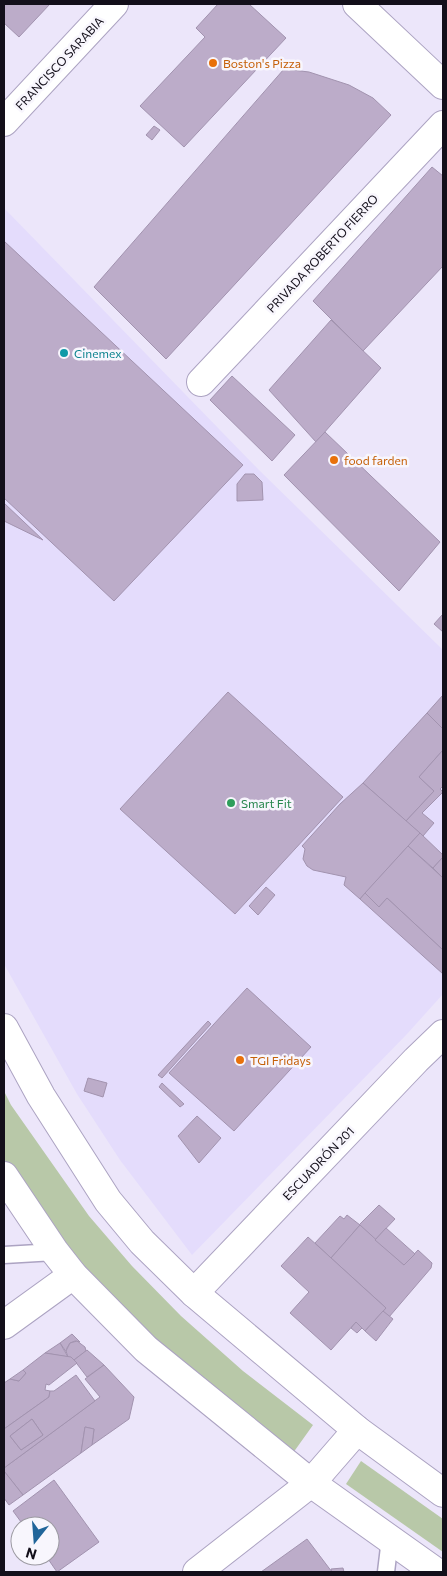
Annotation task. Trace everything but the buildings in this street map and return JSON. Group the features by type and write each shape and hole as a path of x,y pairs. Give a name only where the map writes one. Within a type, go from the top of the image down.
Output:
{"main road":[{"name":"FRANCISCO SARABIA","path":"4,122 114,4"},
{"path":"357,4 443,85"},
{"name":"PRIVADA ROBERTO FIERRO","path":"201,382 443,125"},
{"path":"4,1028 41,1096 108,1201 142,1242 194,1293 357,1430 443,1493"},
{"name":"ESCUADRÓN 201","path":"194,1293 443,1034"},
{"path":"4,1176 55,1252 73,1275 146,1349 311,1483 390,1540 423,1568"},
{"path":"4,1325 73,1275"},
{"path":"197,1572 311,1483 357,1430"}],"lane":[{"path":"4,1255 55,1252"},
{"path":"386,1572 390,1540"}],"shaded area":[{"path":"4,208 259,470 443,650 443,994 407,1034 192,1255 120,1160 77,1094 4,964"}],"green space":[{"path":"4,1091 11,1105 89,1216 132,1266 181,1316 243,1371 313,1425 293,1453 151,1339 99,1289 4,1159"},
{"path":"361,1461 443,1519 443,1552 346,1484"}],"place":[{"name":"Boston's Pizza","path":"213,63"},
{"name":"Cinemex","path":"64,353"},
{"name":"food farden","path":"334,460"},
{"name":"Smart Fit","path":"231,803"},
{"name":"TGI Fridays","path":"240,1060"}]}
